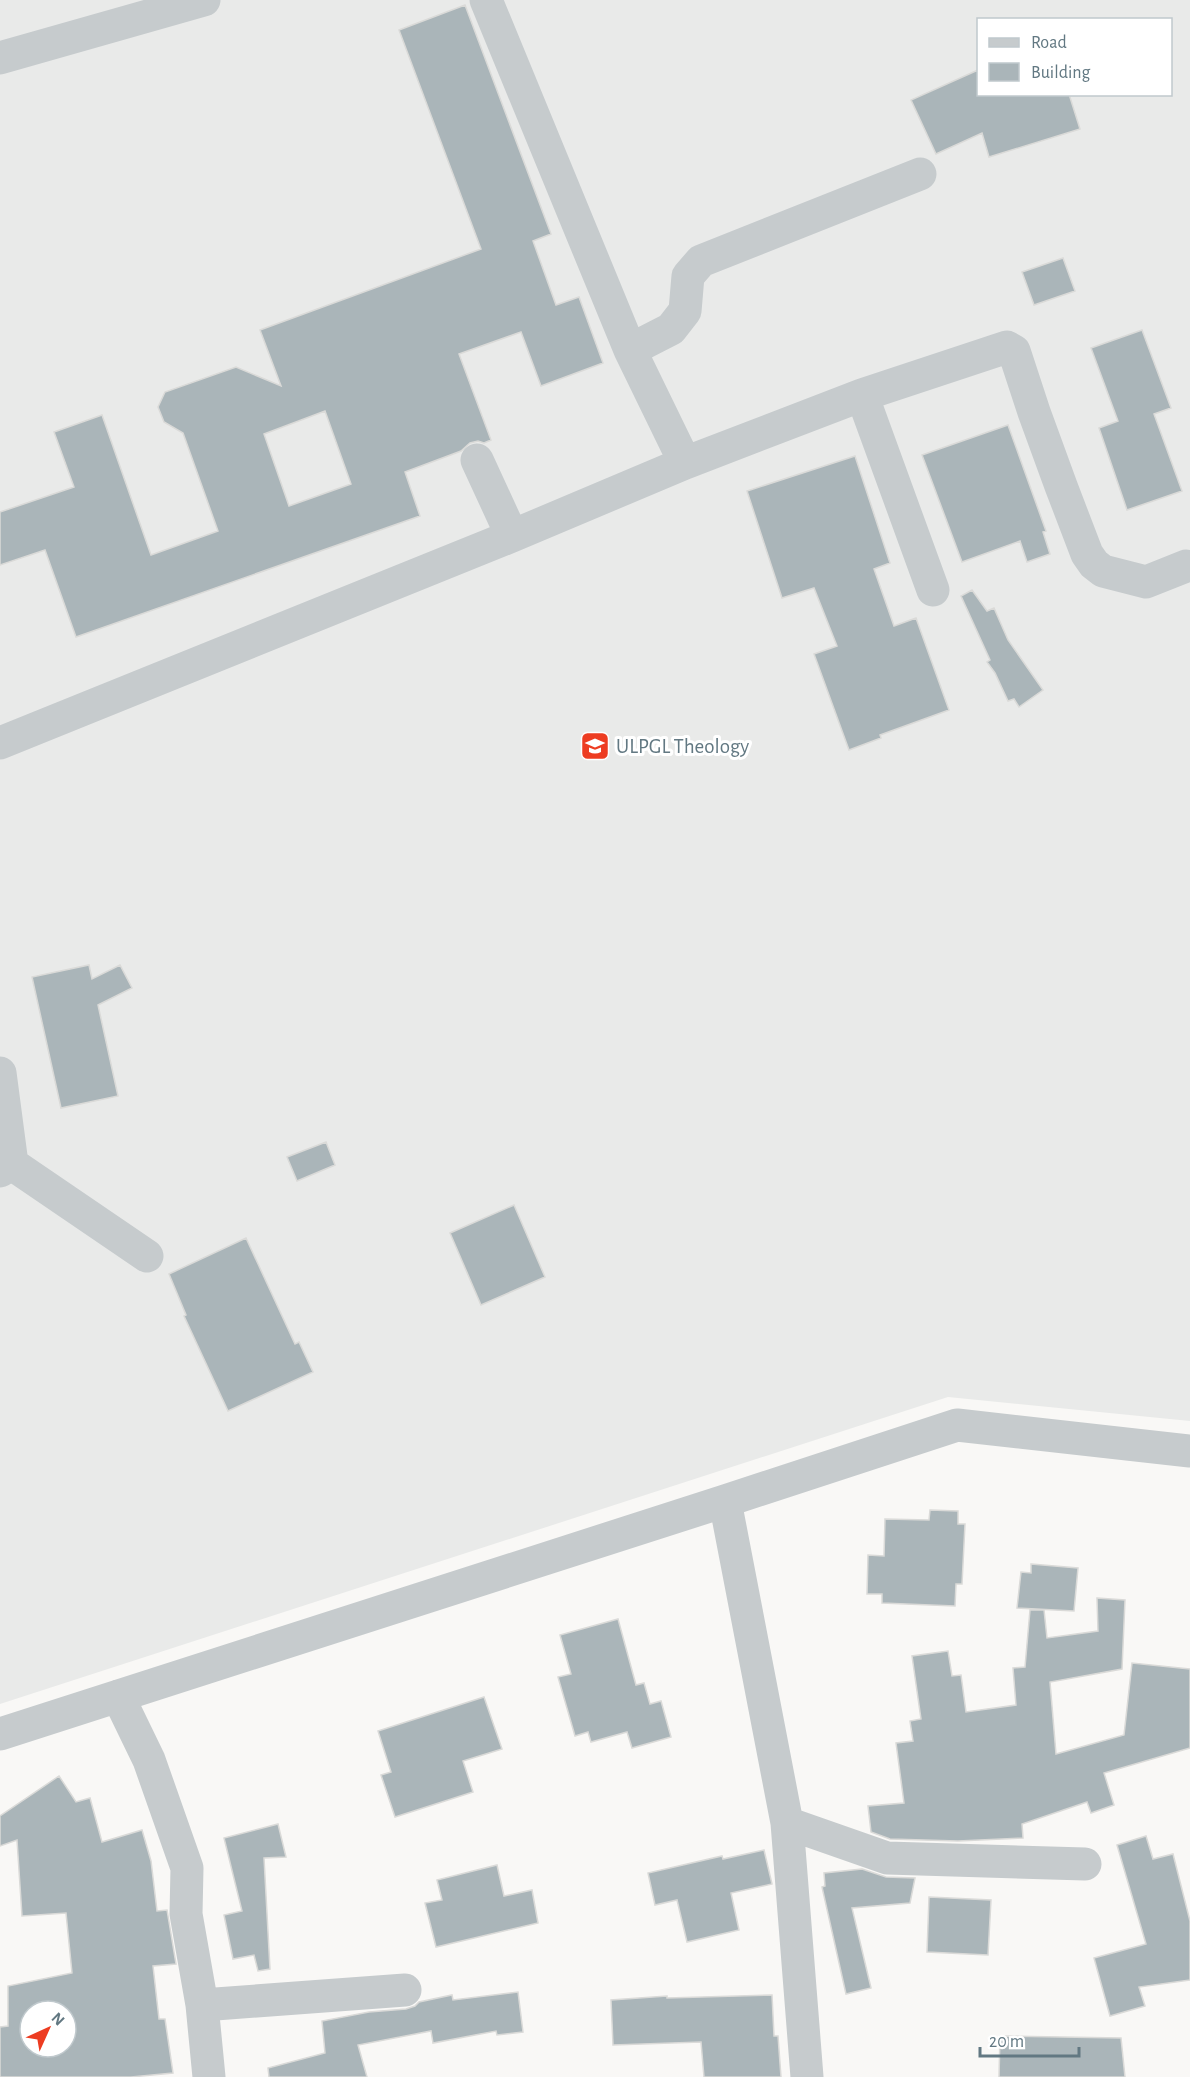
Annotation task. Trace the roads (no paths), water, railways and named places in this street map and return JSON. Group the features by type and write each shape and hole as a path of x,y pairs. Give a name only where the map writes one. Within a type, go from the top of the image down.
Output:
{"street":[{"path":"0,58 204,0"},
{"path":"486,0 630,350 685,464"},
{"path":"630,350 671,328 685,311 688,276 701,261 920,174"},
{"path":"0,743 685,464 862,395 1007,347 1014,351 1034,412 1087,554 1094,564 1103,572 1146,582 1186,566"},
{"path":"862,395 933,590"},
{"path":"477,460 512,536"},
{"path":"0,1073 6,1168 147,1256"},
{"path":"0,1734 957,1425 1190,1450"},
{"path":"725,1501 787,1823 807,2077"},
{"path":"118,1696 149,1760 187,1868 186,1914 202,2005 209,2077"},
{"path":"787,1823 887,1858 1085,1864"},
{"path":"202,2005 405,1990"}],"place":[{"name":"ULPGL Theology","path":"595,746"}]}
